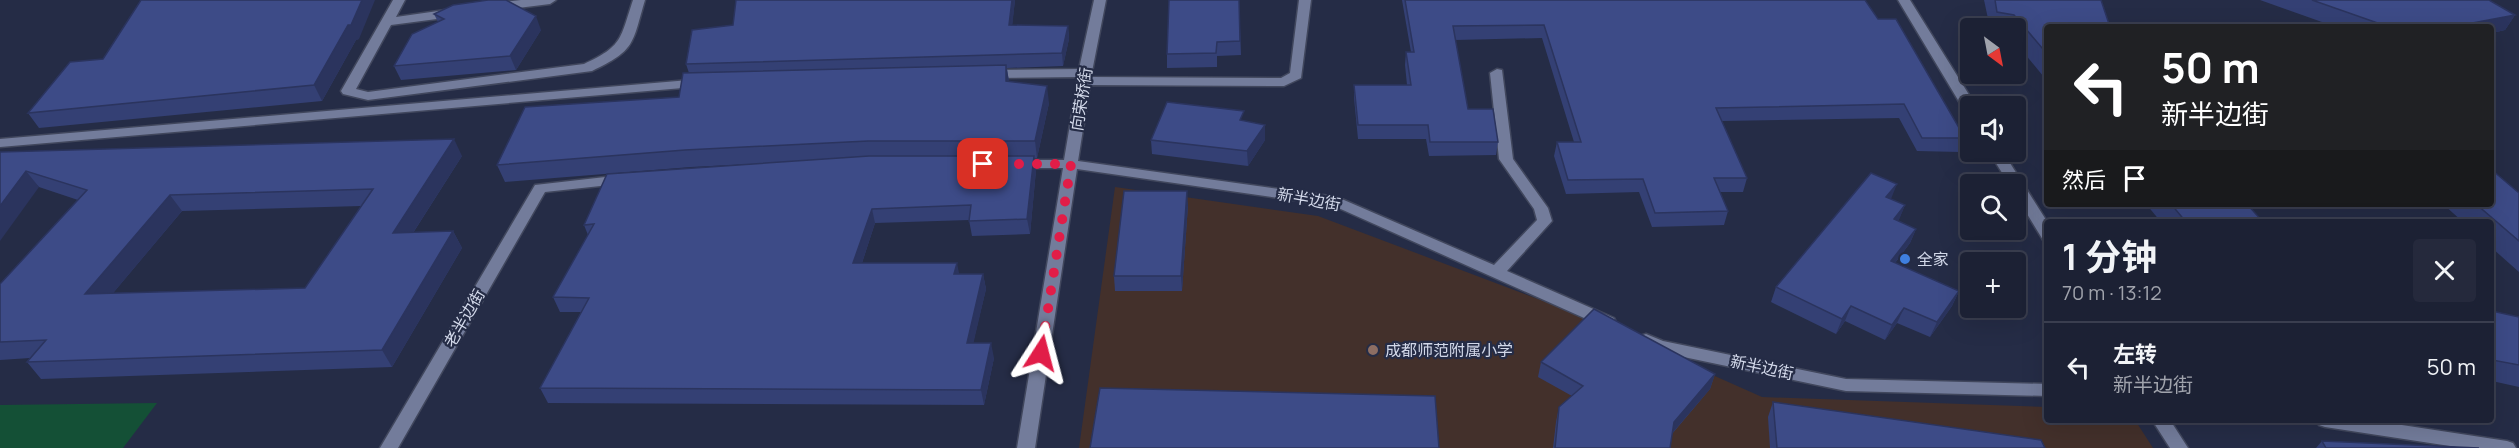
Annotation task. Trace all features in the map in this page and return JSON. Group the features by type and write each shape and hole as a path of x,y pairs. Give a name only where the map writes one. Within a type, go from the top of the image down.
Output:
{"street":[{"path":"399,0 348,91 368,96 587,68 611,57 625,45 639,0"},
{"path":"386,22 550,0"},
{"name":"向荣桥街","path":"1026,448 1084,77 1100,0"},
{"path":"978,75 1284,82 1296,75 1305,0"},
{"path":"1904,0 1962,96"},
{"path":"1497,74 1506,159 1541,208 1545,221 1497,272"},
{"path":"0,155 6,141 716,82"},
{"path":"2002,162 2044,230"},
{"name":"新半边街","path":"1001,164 1071,164 1337,202 1660,346 1846,385 2044,390"},
{"name":"老半边街","path":"389,448 540,188 633,180"},
{"path":"2162,423 2179,448"},
{"path":"2344,423 2507,448"}],"shaded area":[{"name":"成都师范附属小学","path":"1115,187 1318,216 1562,308 1762,397 2044,407 2044,423 2137,423 2153,448 1079,448"}],"green space":[{"path":"157,403 123,448 0,448 0,405"}],"building":[{"path":"141,0 362,0 351,25 348,25 314,85 28,113 70,62 103,59"},
{"path":"506,0 536,16 510,56 394,66 412,34 444,19 434,14 453,5"},
{"path":"736,0 1012,0 1009,25 1068,26 1062,53 686,64 692,30 733,25"},
{"path":"1169,0 1239,0 1240,41 1217,42 1216,53 1167,54"},
{"path":"1405,0 1865,0 1878,19 1896,19 1960,129 1960,138 1922,138 1904,104 1716,108 1747,178 1714,178 1728,211 1655,213 1643,179 1568,180 1557,142 1581,142 1544,25 1453,26 1468,109 1493,109 1498,142 1430,142 1428,125 1358,125 1354,85 1411,85 1406,52 1414,52"},
{"path":"1995,0 2101,0 2109,24 2044,24 2044,50 2026,29 2026,18 2017,18 2014,15 1997,12"},
{"path":"2312,0 2489,0 2515,15 2467,24 2380,24"},
{"path":"1006,65 1006,81 1047,86 1035,141 868,141 685,150 497,165 525,107 679,97 683,73"},
{"path":"1167,102 1244,111 1240,120 1265,125 1247,151 1151,140"},
{"path":"454,139 393,233 453,231 382,350 27,362 46,340 0,342 0,284 87,190 26,171 0,206 0,152","holes":["373,189 305,288 85,294 170,195"]},
{"path":"869,156 1034,156 1027,219 969,221 971,205 872,209 853,263 957,263 954,274 983,274 967,343 991,343 981,390 540,388 589,298 553,297 594,224 584,225 607,174"},
{"path":"2494,172 2519,193 2519,241 2479,207 2494,207"},
{"path":"1871,173 1897,184 1886,197 1905,205 1894,219 1916,229 1891,261 1959,291 1937,322 1904,308 1892,325 1851,306 1842,319 1776,287"},
{"path":"1124,191 1187,191 1181,276 1114,276"},
{"path":"2174,207 2250,207 2260,219 2184,219"},
{"path":"1594,309 1715,374 1674,422 1670,448 1555,448 1559,407 1583,386 1541,362"},
{"path":"2494,311 2519,317 2519,365 2494,360"},
{"path":"1100,388 1435,396 1439,448 1090,448"},
{"path":"1773,402 2041,440 2045,448 1777,448"},
{"path":"2322,441 2479,448 2326,448"}],"place":[{"name":"全家","path":"1905,259"},
{"name":"成都师范附属小学","path":"1373,350"}],"route":[{"path":"983,164 1071,164 1041,353"}]}
